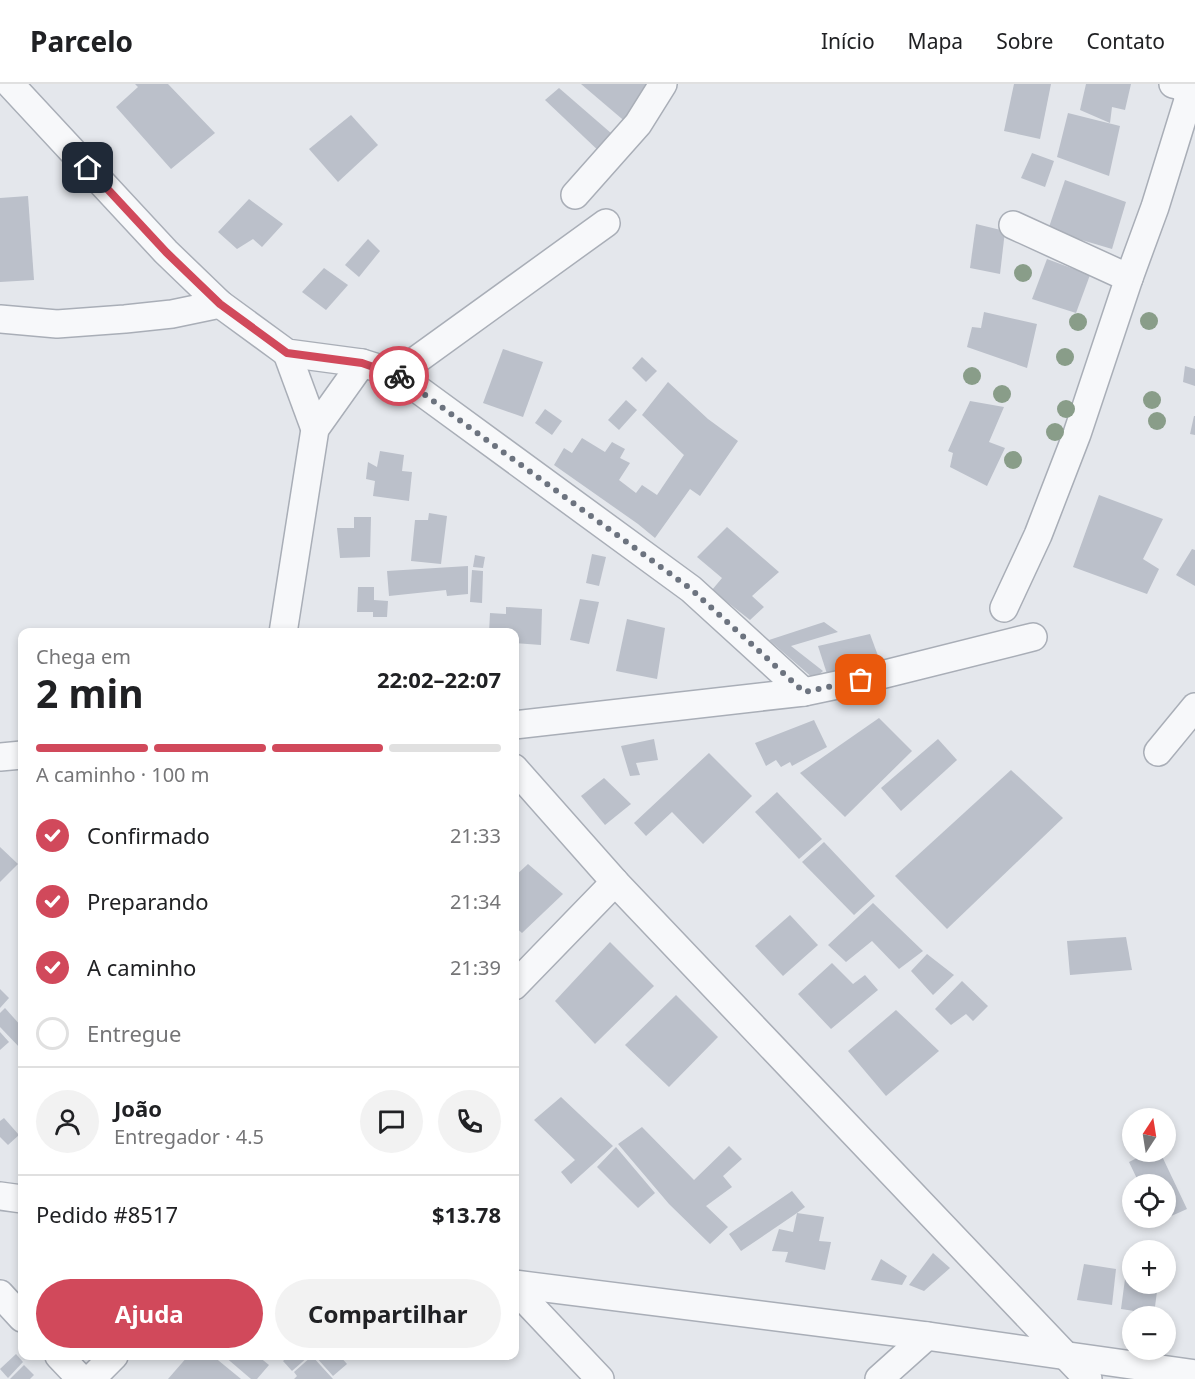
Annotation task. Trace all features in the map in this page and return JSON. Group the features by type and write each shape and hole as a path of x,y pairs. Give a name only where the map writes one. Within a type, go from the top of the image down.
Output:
{"street":[{"path":"10,84 166,252 220,304 287,353 362,363 397,374 691,589 804,692"},
{"path":"575,195 638,124 663,84"},
{"path":"1004,608 1038,535 1077,434 1155,207 1188,104 1187,91 1182,86 1173,84"},
{"path":"397,374 606,223"},
{"path":"1013,225 1129,278"},
{"path":"0,319 57,324 125,320 172,314 220,304"},
{"path":"287,353 315,429"},
{"path":"284,628 315,429 362,363"},
{"path":"519,724 804,692 1033,637"},
{"path":"1158,752 1195,707"},
{"path":"519,774 615,882 1088,1379"},
{"path":"519,981 615,882"},
{"path":"0,1196 18,1198"},
{"path":"519,1287 927,1336 1195,1374"},
{"path":"519,1291 600,1379"},
{"path":"0,1294 18,1314"},
{"path":"879,1379 927,1336"},
{"path":"63,1360 81,1379"},
{"path":"91,1379 110,1360"}],"building":[{"path":"135,84 168,84 215,133 171,169 116,107 138,87"},
{"path":"581,84 657,84 628,124"},
{"path":"1014,84 1051,84 1040,139 1004,131"},
{"path":"1086,84 1131,84 1125,110 1112,107 1110,123 1080,110"},
{"path":"559,88 619,140 603,155 545,100"},
{"path":"1068,113 1120,126 1109,176 1057,157"},
{"path":"351,115 378,145 338,182 309,149"},
{"path":"1032,153 1054,161 1045,187 1021,178"},
{"path":"1065,180 1126,202 1112,249 1048,230"},
{"path":"28,196 34,280 0,282 0,198"},
{"path":"249,199 283,224 262,247 253,239 237,249 218,232"},
{"path":"976,224 1005,231 1000,274 970,268"},
{"path":"368,239 380,251 359,277 345,265"},
{"path":"1047,259 1090,275 1076,313 1032,299"},
{"path":"324,268 348,285 326,310 302,292"},
{"path":"984,312 1037,324 1027,368 967,347 972,327 981,328"},
{"path":"503,349 543,362 523,417 483,403"},
{"path":"642,357 657,371 646,382 632,368"},
{"path":"1185,366 1195,369 1195,386 1183,382"},
{"path":"668,382 708,419 738,441 700,496 690,489 655,538 554,465 564,448 572,453 582,438 605,452 612,442 625,449 620,458 630,463 619,480 636,493 642,485 657,495 684,455 642,415"},
{"path":"626,400 637,410 619,430 608,420"},
{"path":"970,401 1004,407 989,442 1005,448 987,486 950,467 953,453 948,451"},
{"path":"545,409 562,421 552,435 535,423"},
{"path":"1195,416 1195,435 1190,434"},
{"path":"380,451 404,455 402,471 412,472 409,501 373,496 375,481 366,479 368,462 377,467"},
{"path":"1099,495 1163,519 1143,559 1159,569 1147,594 1073,567"},
{"path":"429,513 447,516 441,564 411,561 415,520 428,520"},
{"path":"354,517 371,517 370,557 340,558 337,528 354,528"},
{"path":"727,527 779,572 752,596 764,607 750,620 712,590 722,578 697,557"},
{"path":"1192,549 1195,550 1195,586 1176,575"},
{"path":"592,554 606,557 599,586 586,583"},
{"path":"475,555 485,557 483,568 473,567"},
{"path":"468,566 468,594 447,596 446,590 389,596 387,571"},
{"path":"472,570 483,571 482,603 470,602"},
{"path":"358,587 374,587 374,600 388,601 387,617 373,617 373,612 357,612"},
{"path":"580,599 599,602 589,644 570,640"},
{"path":"506,607 542,609 541,645 519,643 519,628 489,628 490,613 506,614"},
{"path":"627,619 665,628 657,679 616,671"},
{"path":"824,622 838,632 791,646 823,671 814,679 769,640"},
{"path":"870,634 881,664 828,677 818,646"},
{"path":"879,718 912,751 845,817 800,773"},
{"path":"814,720 827,747 792,766 790,762 781,767 776,760 766,766 755,743"},
{"path":"654,739 658,760 636,763 640,775 630,776 621,746"},
{"path":"938,739 957,760 901,811 881,788"},
{"path":"709,753 752,796 703,844 672,812 646,836 634,823"},
{"path":"1011,770 1063,818 947,929 895,876"},
{"path":"604,778 631,804 605,825 581,796"},
{"path":"777,792 822,839 799,859 755,812"},
{"path":"824,842 875,896 854,915 802,862"},
{"path":"0,847 18,864 0,882"},
{"path":"528,864 563,894 522,933 519,930 519,872"},
{"path":"873,903 923,951 899,969 872,941 846,962 828,945"},
{"path":"790,915 818,945 783,976 755,946"},
{"path":"1126,937 1132,970 1070,975 1067,941"},
{"path":"610,942 654,986 595,1044 555,1001"},
{"path":"927,954 954,975 933,995 911,971"},
{"path":"832,963 853,984 865,975 878,990 831,1029 798,994"},
{"path":"962,981 988,1006 973,1021 966,1014 951,1025 935,1009"},
{"path":"0,989 9,998 0,1008"},
{"path":"676,995 718,1037 669,1087 625,1045"},
{"path":"5,1008 18,1023 18,1046 0,1027 0,1013"},
{"path":"896,1010 939,1051 886,1096 848,1051"},
{"path":"0,1032 9,1042 0,1050"},
{"path":"561,1097 613,1146 571,1184 561,1172 575,1160 534,1120"},
{"path":"4,1118 18,1134 8,1145 0,1137 0,1121"},
{"path":"642,1127 694,1180 729,1146 742,1159 723,1176 732,1187 706,1206 728,1227 710,1244 669,1204 618,1144"},
{"path":"616,1147 655,1193 638,1208 597,1167"},
{"path":"1129,1162 1165,1162 1170,1174 1135,1174"},
{"path":"1176,1186 1187,1209 1176,1214"},
{"path":"792,1191 805,1207 741,1251 729,1234"},
{"path":"797,1213 824,1217 819,1241 831,1242 825,1270 785,1262 788,1252 772,1251 779,1229 793,1232"},
{"path":"933,1253 950,1268 924,1291 909,1285"},
{"path":"881,1259 907,1276 902,1285 871,1280"},
{"path":"1084,1264 1116,1269 1112,1305 1077,1300"},
{"path":"1123,1294 1157,1294 1155,1306 1122,1306 1121,1309"},
{"path":"16,1354 18,1360 23,1362 8,1378 0,1369"},
{"path":"185,1360 218,1360 241,1379 168,1379"},
{"path":"229,1360 263,1360 269,1365 257,1379 251,1379"},
{"path":"284,1360 304,1360 292,1371"},
{"path":"308,1360 316,1360 333,1379 294,1379 297,1376 294,1372"},
{"path":"319,1360 344,1360 347,1364 333,1376"},
{"path":"24,1365 34,1375 30,1379 10,1379"}],"way so far":[{"path":"399,376 691,589 804,692 861,680"}],"route":[{"path":"88,168 166,252 220,304 287,353 362,363 399,376"}]}
